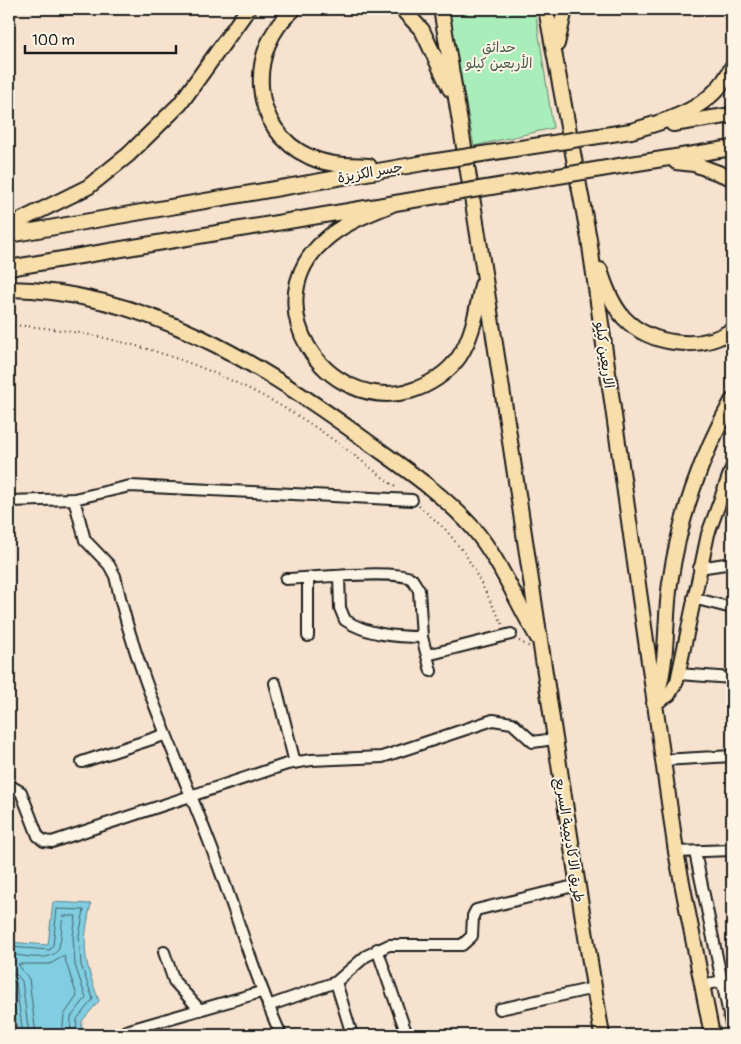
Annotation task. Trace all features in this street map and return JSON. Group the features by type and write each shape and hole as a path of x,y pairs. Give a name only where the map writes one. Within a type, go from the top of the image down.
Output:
{"highway":[{"path":"9,226 88,187 128,155 180,104 248,9"},
{"path":"294,9 277,25 267,42 259,78 260,96 279,134 290,145 308,157 324,163 405,166"},
{"path":"402,9 422,30 458,109"},
{"path":"441,9 542,648"},
{"name":"الاربعين كيلو","path":"546,9 589,239 654,704"},
{"path":"559,85 557,38 565,9"},
{"path":"631,130 658,123 692,110 721,85 732,67"},
{"name":"جسر الكزيزة","path":"9,235 405,166 732,115"},
{"path":"9,268 732,148"},
{"path":"658,160 694,164 732,178"},
{"path":"395,203 352,222 324,240 313,252 300,277 296,290 297,320 313,356 331,375 357,389 384,394 419,388 430,382 450,367 462,350 475,318 484,277"},
{"path":"589,239 607,290 624,318 635,327 659,339 678,343 697,343 717,338 732,330"},
{"path":"9,289 90,299 156,318 219,345 295,390 430,488 460,514 493,554 542,648"},
{"path":"712,1035 676,852 654,704 663,676 668,601 678,544 705,456 732,401"},
{"name":"طريق الاكاديمية السريع","path":"542,648 554,739 601,1035"}],"main road":[{"path":"654,704 669,695 679,674 699,568 712,518 732,468"}],"street":[{"path":"9,501 74,499 130,486 412,500"},
{"path":"74,499 85,540 109,564 115,576 135,655 164,735 217,864 262,992 281,1035"},
{"path":"699,568 732,563"},
{"path":"286,579 400,575 412,579 419,590 422,637 431,671"},
{"path":"339,576 342,615 351,624 391,635 422,637"},
{"path":"308,578 308,636"},
{"path":"693,598 732,608"},
{"path":"427,656 511,634"},
{"path":"679,674 732,678"},
{"path":"275,683 295,763"},
{"path":"9,785 21,792 38,836 48,842 295,763 382,757 493,720 512,723 533,742 554,739"},
{"path":"82,762 164,735"},
{"path":"662,760 732,756"},
{"path":"676,852 732,850"},
{"path":"695,852 727,980 732,1029"},
{"path":"268,1006 336,982 377,949 401,944 420,946 462,945 472,936 473,916 476,910 578,885"},
{"path":"377,949 407,1035"},
{"path":"164,952 174,981 200,1010"},
{"path":"703,985 727,980"},
{"path":"336,982 352,1035"},
{"path":"500,1009 594,988"},
{"path":"121,1035 262,992"}],"path":[{"path":"9,325 32,326 107,339 172,357 226,378 264,396 322,431 412,500 444,529 466,555 501,622 522,644 542,648"}],"green space":[{"name":"حدائق الأربعين كيلو","path":"448,9 535,9 553,128 474,146"}],"water":[{"path":"53,902 91,904 85,943 87,963 99,1001 82,1021 81,1035 18,1035 9,966 9,942 48,945"}]}
